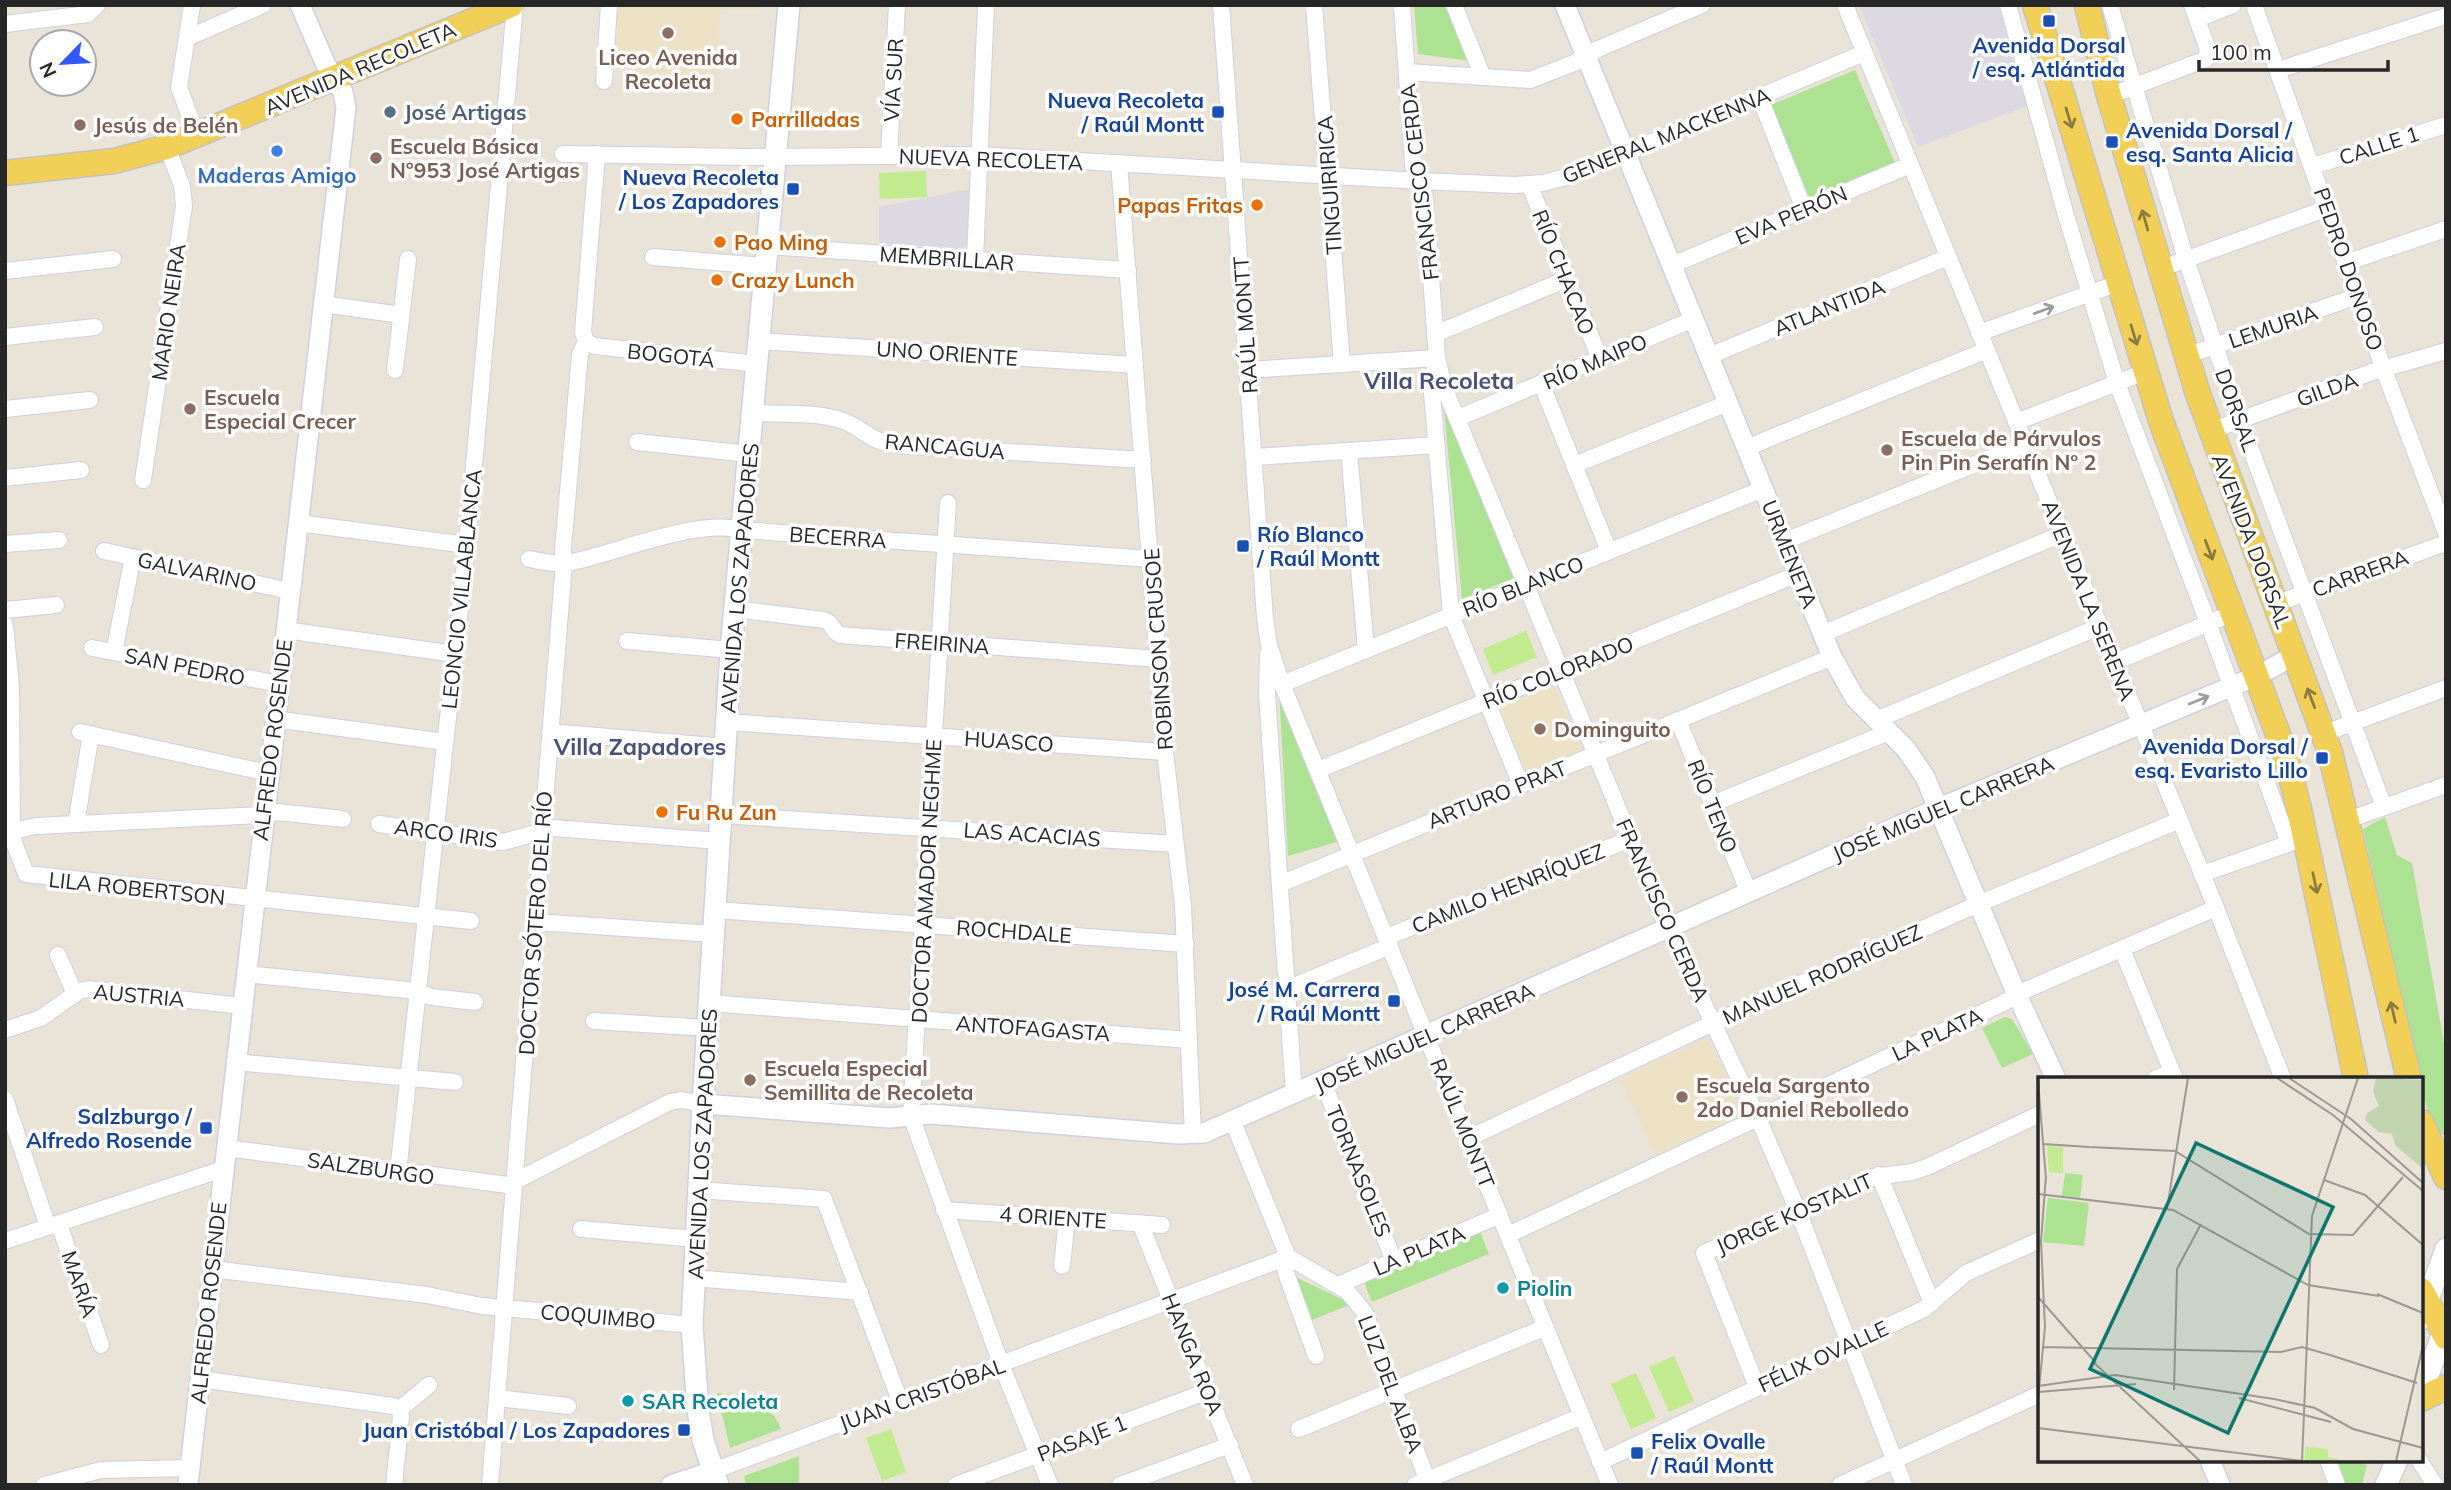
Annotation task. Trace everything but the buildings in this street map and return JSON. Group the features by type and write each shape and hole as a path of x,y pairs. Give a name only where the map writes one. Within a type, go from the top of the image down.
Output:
{"main road":[{"name":"AVENIDA RECOLETA","path":"5,173 114,161 167,147 513,5"},
{"name":"AVENIDA LOS ZAPADORES","path":"715,1478 698,1410 692,1325 694,1278 731,650 789,5"},
{"name":"AVENIDA DORSAL","path":"2035,5 2145,372 2178,468 2285,753 2297,841 2356,1077"},
{"name":"AVENIDA DORSAL","path":"2097,6 2109,96 2186,356 2210,431 2325,733 2409,1077"},
{"path":"2431,1134 2446,1177"},
{"path":"2423,1392 2445,1331 2423,1303 2446,1249"},
{"path":"2423,1396 2446,1387"},
{"path":"2377,1485 2381,1462"},
{"path":"2386,1485 2397,1462"}],"street":[{"path":"192,5 179,88 197,136"},
{"path":"187,38 263,5"},
{"name":"ALFREDO ROSENDE","path":"189,1477 346,108 343,92 334,79 300,5"},
{"name":"LEONCIO VILLABLANCA","path":"398,1171 467,545 513,5"},
{"path":"604,82 609,5"},
{"name":"VÍA SUR","path":"889,156 897,5"},
{"path":"975,260 986,5"},
{"name":"RAÚL MONTT","path":"1221,5 1269,645 1282,684 1610,1485"},
{"name":"TINGUIRIRICA","path":"1314,5 1342,364"},
{"name":"FRANCISCO CERDA","path":"1402,5 1413,166 1425,197 1437,358 1444,387 1630,839 1798,1211 1905,1485"},
{"path":"1454,5 1483,77"},
{"name":"URMENETA","path":"1565,5 1832,657 1855,698 1916,762 1933,792 1978,904 2055,1077"},
{"path":"1407,72 1530,80 1702,5"},
{"name":"AVENIDA LA SERENA","path":"1844,5 2217,908 2282,1077"},
{"name":"AVENIDA DORSAL","path":"2008,5 2116,383 2231,687 2297,841"},
{"path":"2109,96 2206,59 2208,50 2195,12 2233,5"},
{"name":"PEDRO DONOSO","path":"2254,5 2360,295 2384,370 2446,533"},
{"name":"DORSAL","path":"2097,6 2136,86 2214,346 2384,807"},
{"path":"5,24 44,13 83,15 95,8"},
{"path":"2278,70 2446,16"},
{"path":"2016,36 2042,29"},
{"name":"GENERAL MACKENNA","path":"1419,181 1529,184 1570,176 1864,53"},
{"path":"1759,96 1804,209"},
{"name":"CALLE 1","path":"2313,166 2446,125"},
{"name":"MARIO NEIRA","path":"144,480 184,206 182,186 167,147"},
{"name":"NUEVA RECOLETA","path":"563,154 775,157 979,155 1419,181"},
{"name":"DOCTOR SÓTERO DEL RÍO","path":"490,1485 563,549 580,354 586,342 583,332 597,155"},
{"name":"ROBINSON CRUSOE","path":"1119,163 1157,659 1186,944 1193,1135"},
{"name":"EVA PERÓN","path":"1672,265 1910,165"},
{"name":"RÍO CHACAO","path":"1529,184 1600,359"},
{"path":"2160,269 2328,208"},
{"path":"2348,262 2446,229"},
{"name":"MEMBRILLAR","path":"653,257 975,260 1128,270"},
{"name":"ATLANTIDA","path":"1709,356 1948,257"},
{"path":"395,370 408,259"},
{"path":"5,271 113,260"},
{"path":"1435,334 1567,279"},
{"path":"1979,333 2119,283"},
{"name":"LEMURIA","path":"2186,356 2360,295"},
{"path":"323,304 401,316"},
{"name":"RÍO MAIPO","path":"1458,418 1694,319"},
{"path":"5,337 95,327"},
{"name":"UNO ORIENTE","path":"759,341 1135,365"},
{"name":"BOGOTÁ","path":"586,342 595,346 757,364"},
{"path":"1746,448 1987,350"},
{"name":"GILDA","path":"2210,431 2446,351"},
{"path":"1248,370 1437,358"},
{"name":"FRANCISCO CERDA","path":"1437,358 1432,393 1451,615 1521,785"},
{"path":"2016,422 2145,372"},
{"path":"1541,383 1609,551"},
{"path":"5,409 90,400"},
{"path":"1574,465 1728,403"},
{"name":"RANCAGUA","path":"753,413 831,418 846,422 869,437 887,444 1143,460"},
{"path":"637,442 749,454"},
{"path":"1785,541 2025,444"},
{"path":"1255,457 1437,445"},
{"path":"1349,451 1366,650"},
{"path":"5,478 81,470"},
{"name":"RÍO BLANCO","path":"1282,684 1763,489"},
{"name":"DOCTOR AMADOR NEGHME","path":"948,503 911,1116 1001,1364 1050,1485"},
{"path":"298,523 467,545"},
{"name":"BECERRA","path":"529,559 564,563 702,529 726,527 1151,559"},
{"path":"1822,634 2062,534"},
{"path":"5,544 59,540"},
{"name":"CARRERA","path":"2275,604 2446,543"},
{"name":"GALVARINO","path":"104,551 290,591"},
{"path":"114,652 133,557"},
{"name":"RÍO COLORADO","path":"1318,770 1798,574"},
{"path":"5,610 56,605"},
{"name":"FREIRINA","path":"735,609 824,620 840,635 1157,659"},
{"path":"2115,662 2233,612"},
{"path":"5,625 9,832 76,824 264,815 277,812 343,819"},
{"path":"1713,804 2101,626"},
{"path":"285,630 455,654"},
{"path":"627,641 731,650"},
{"name":"RAÚL MONTT","path":"1269,645 1267,694 1294,1095"},
{"name":"SAN PEDRO","path":"92,648 279,684"},
{"name":"JOSÉ MIGUEL CARRERA","path":"515,1183 674,1101 890,1118 931,1114 1193,1135 1216,1130 1939,808 2257,676 2295,655"},
{"name":"ARTURO PRAT","path":"1280,884 1832,657"},
{"path":"2325,733 2446,688"},
{"path":"274,719 445,742"},
{"name":"RÍO TENO","path":"1678,720 1749,893"},
{"name":"HUASCO","path":"727,722 1165,752"},
{"path":"550,732 725,747"},
{"path":"76,824 85,733 268,773"},
{"path":"2348,820 2446,785"},
{"name":"LAS ACACIAS","path":"721,815 1175,844"},
{"name":"MANUEL RODRÍGUEZ","path":"1469,1138 1713,1023 1978,904 2180,820"},
{"name":"ARCO IRIS","path":"379,824 503,842 542,829 554,828 719,841"},
{"name":"LILA ROBERTSON","path":"9,832 22,868 28,876 254,900"},
{"name":"CAMILO HENRÍQUEZ","path":"1287,989 1389,941 1630,839"},
{"path":"2202,874 2297,841"},
{"path":"254,900 471,921"},
{"name":"LA PLATA","path":"1508,1235 2017,995 2217,908"},
{"name":"ROCHDALE","path":"716,910 1186,944"},
{"path":"535,922 714,934"},
{"path":"2122,948 2173,1075"},
{"path":"58,955 75,995"},
{"path":"246,974 408,990 432,997 475,1002"},
{"name":"AUSTRIA","path":"5,1030 41,1018 75,995 93,989 242,1006"},
{"name":"ANTOFAGASTA","path":"709,1003 1189,1040"},
{"path":"594,1021 708,1028"},
{"path":"236,1062 455,1082"},
{"name":"TORNASOLES","path":"1323,1082 1394,1261"},
{"name":"MARÍA","path":"5,1099 101,1345"},
{"name":"JORGE KOSTALIT","path":"1757,1387 1704,1253 1878,1175 1920,1170 2038,1115"},
{"path":"1233,1122 1288,1257 1286,1273 1317,1356"},
{"name":"SALZBURGO","path":"226,1148 503,1186 515,1183"},
{"path":"5,1241 223,1169"},
{"path":"1878,1175 1932,1303"},
{"path":"699,1189 824,1199 900,1401"},
{"name":"4 ORIENTE","path":"944,1210 1162,1225"},
{"name":"LA PLATA","path":"1338,1285 1500,1215"},
{"path":"1062,1266 1067,1218"},
{"name":"HANGA ROA","path":"1140,1223 1245,1485"},
{"path":"581,1229 696,1239"},
{"name":"FÉLIX OVALLE","path":"1600,1462 1932,1303 1966,1273 2038,1241"},
{"path":"1171,1301 1288,1257"},
{"name":"LUZ DEL ALBA","path":"1288,1257 1338,1285 1354,1298 1365,1313 1394,1390 1424,1483"},
{"name":"COQUIMBO","path":"212,1269 427,1295 482,1306 692,1325"},
{"path":"694,1278 860,1292"},
{"name":"JUAN CRISTÓBAL","path":"671,1485 715,1478 900,1401 1171,1301"},
{"path":"1299,1429 1546,1327"},
{"path":"200,1380 400,1409"},
{"path":"400,1409 429,1385"},
{"name":"PASAJE 1","path":"956,1485 1208,1391"},
{"path":"1840,1485 2038,1395"},
{"path":"497,1398 568,1406"},
{"path":"394,1485 400,1409"},
{"path":"1424,1483 1582,1416"},
{"path":"1120,1485 1230,1445"},
{"path":"2211,1462 2220,1485"},
{"path":"2329,1462 2337,1485"},
{"path":"2420,1462 2435,1485"},
{"path":"44,1485 101,1470 189,1477"}],"shaded area":[{"name":"Liceo Avenida Recoleta","path":"619,5 759,5 759,11 720,9 715,91 634,85 636,57 616,56"},
{"path":"1859,5 2005,5 2030,105 1918,147"},
{"path":"971,189 967,244 963,250 879,243 879,207"},
{"name":"Dominguito","path":"1554,686 1581,750 1527,773 1500,708"},
{"name":"Escuela Sargento 2do Daniel Rebolledo","path":"1708,1038 1744,1114 1655,1154 1621,1079"}],"green space":[{"path":"1414,5 1445,5 1471,61 1418,54"},
{"path":"1855,70 1895,163 1810,199 1771,105"},
{"path":"926,171 927,197 880,199 879,173"},
{"path":"1444,409 1514,578 1462,599"},
{"path":"1526,631 1537,657 1493,675 1483,649"},
{"path":"1279,690 1337,842 1288,856"},
{"path":"2385,817 2397,855 2412,863 2446,1055 2446,1136 2432,1130 2423,1091 2423,1077 2420,1077 2363,829"},
{"path":"2005,1017 2012,1019 2033,1054 2002,1068 1982,1028"},
{"path":"1480,1232 1489,1254 1372,1302 1363,1280"},
{"path":"1291,1275 1352,1304 1309,1321"},
{"path":"1674,1356 1694,1401 1669,1412 1649,1367"},
{"path":"1636,1373 1656,1418 1631,1429 1611,1384"},
{"path":"717,1393 755,1402 771,1412 781,1429 730,1448"},
{"path":"891,1429 906,1472 882,1481 866,1438"},
{"path":"799,1456 799,1485 746,1485 744,1476"},
{"path":"2334,1462 2367,1465 2362,1485 2343,1485"}],"place":[{"name":"Avenida Dorsal / esq. Atlántida","path":"2049,21"},
{"name":"Liceo Avenida Recoleta","path":"668,33"},
{"name":"José Artigas","path":"390,112"},
{"name":"Nueva Recoleta / Raúl Montt","path":"1218,112"},
{"name":"Parrilladas","path":"737,119"},
{"name":"Jesús de Belén","path":"80,125"},
{"name":"Avenida Dorsal / esq. Santa Alicia","path":"2112,142"},
{"name":"Maderas Amigo","path":"277,151"},
{"name":"Escuela Básica N°953 José Artigas","path":"376,158"},
{"name":"Nueva Recoleta / Los Zapadores","path":"793,189"},
{"name":"Papas Fritas","path":"1257,205"},
{"name":"Pao Ming","path":"720,242"},
{"name":"Crazy Lunch","path":"717,280"},
{"name":"Escuela Especial Crecer","path":"190,409"},
{"name":"Escuela de Párvulos Pin Pin Serafín Nº 2","path":"1887,450"},
{"name":"Río Blanco / Raúl Montt","path":"1243,546"},
{"name":"Dominguito","path":"1540,729"},
{"name":"Avenida Dorsal / esq. Evaristo Lillo","path":"2322,758"},
{"name":"Fu Ru Zun","path":"662,812"},
{"name":"José M. Carrera / Raúl Montt","path":"1394,1001"},
{"name":"Escuela Especial Semillita de Recoleta","path":"750,1080"},
{"name":"Escuela Sargento 2do Daniel Rebolledo","path":"1682,1097"},
{"name":"Salzburgo / Alfredo Rosende","path":"206,1128"},
{"name":"Piolin","path":"1503,1288"},
{"name":"SAR Recoleta","path":"628,1401"},
{"name":"Juan Cristóbal / Los Zapadores","path":"684,1430"},
{"name":"Felix Ovalle / Raúl Montt","path":"1637,1453"}],"district":[{"name":"Villa Recoleta","path":"1439,380"},
{"name":"Villa Zapadores","path":"640,746"}]}
